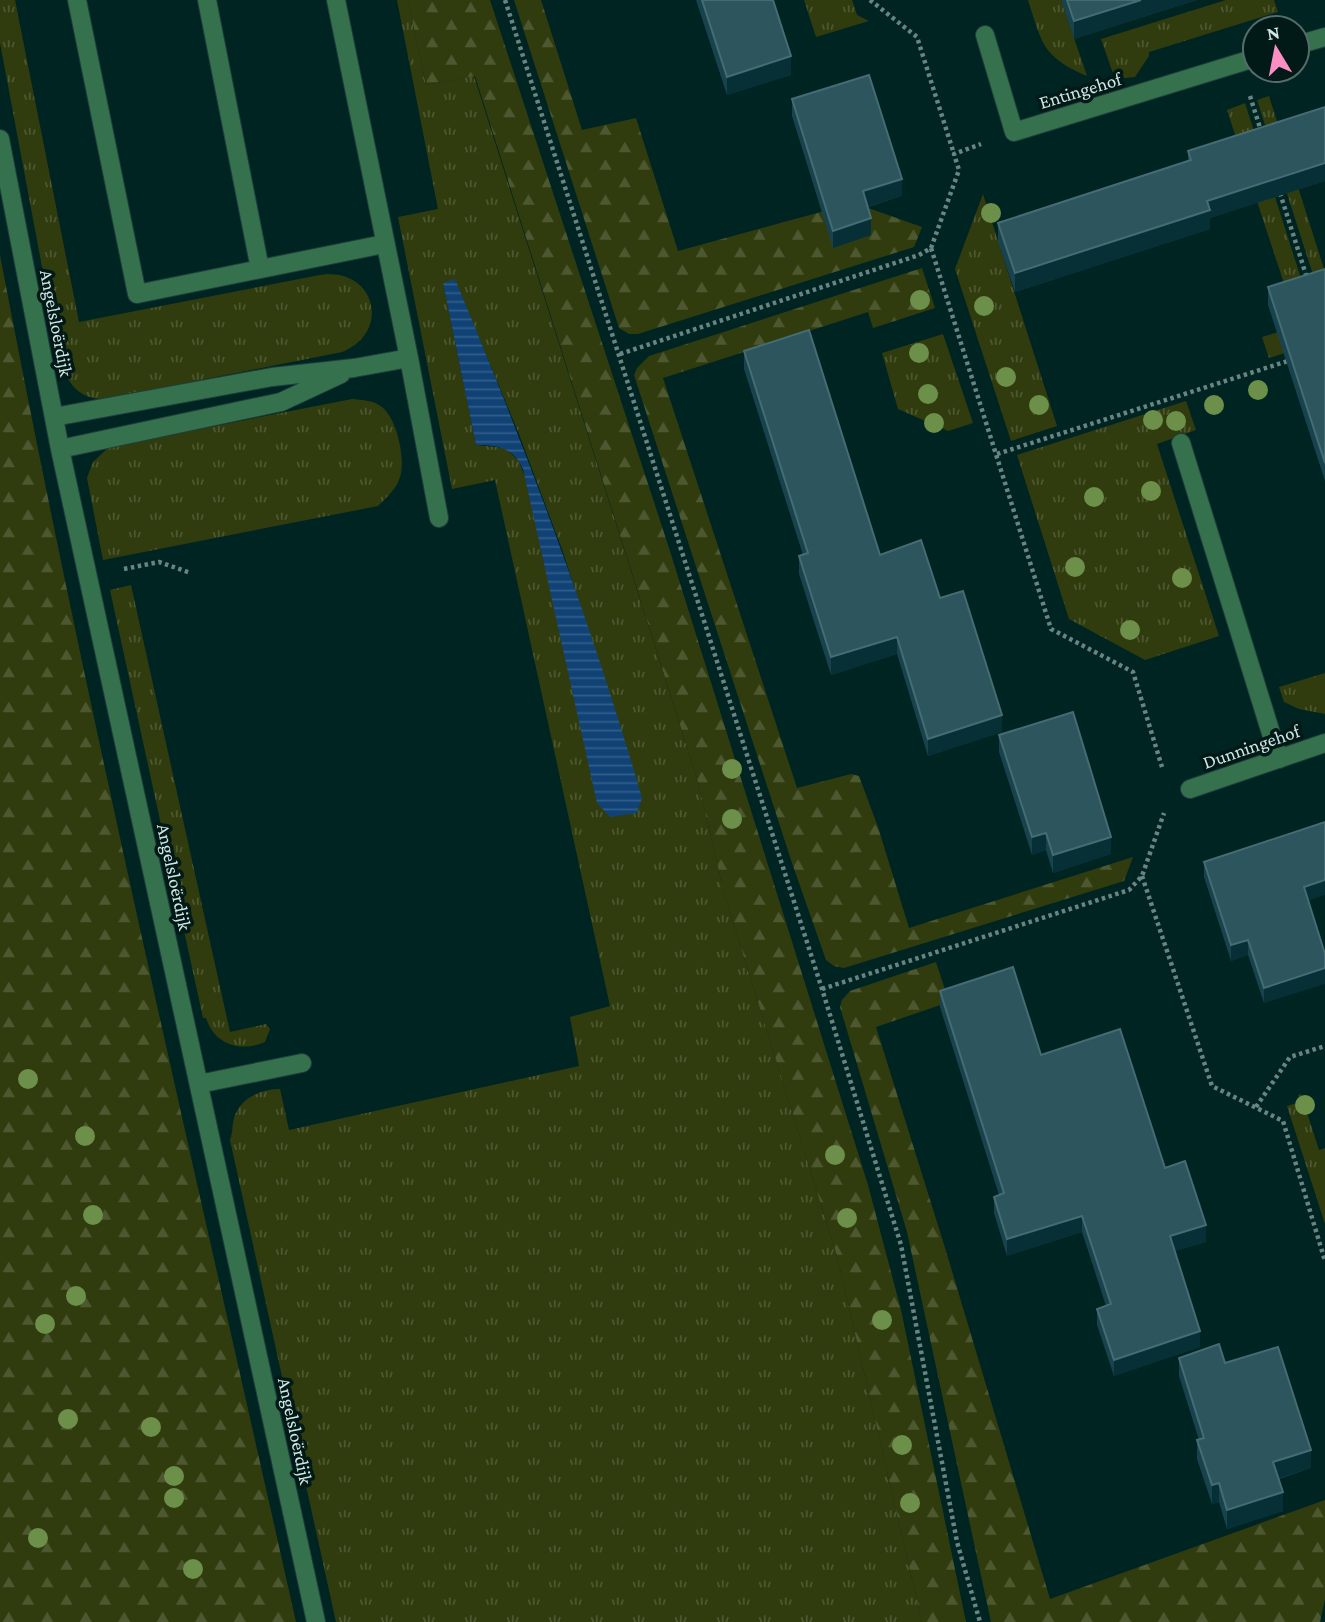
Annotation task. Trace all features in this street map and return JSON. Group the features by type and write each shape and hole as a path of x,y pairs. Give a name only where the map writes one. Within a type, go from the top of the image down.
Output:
{"street":[{"path":"78,0 137,294 384,244"},
{"path":"207,0 260,269"},
{"path":"336,0 439,519"},
{"path":"985,36 1014,132"},
{"name":"Entingehof","path":"1014,132 1241,62"},
{"name":"Angelsloërdijk","path":"0,139 60,449 316,1622"},
{"path":"54,417 272,377 354,368 409,358"},
{"path":"60,449 281,402 354,368"},
{"path":"1181,443 1279,759"},
{"name":"Dunningehof","path":"1190,789 1325,743"},
{"path":"199,1084 302,1063"}],"path":[{"path":"505,0 822,989 901,1245 957,1542 981,1622"},
{"path":"822,989 1129,890 1142,876 1171,795 1133,672 1051,629 931,248 959,170 917,37 870,0"},
{"path":"1252,84 1264,141"},
{"path":"954,154 1014,132"},
{"path":"1280,192 1309,283"},
{"path":"620,354 919,255 931,248"},
{"path":"996,454 1299,358"},
{"path":"88,576 159,562 191,573"},
{"path":"1171,795 1190,789"},
{"path":"1142,876 1212,1086 1283,1121 1325,1261"},
{"path":"1256,1107 1290,1057 1325,1046"}],"green space":[{"path":"0,0 15,0 79,322 320,275 339,275 353,280 364,290 370,302 372,316 368,330 358,342 342,352 121,396 99,399 79,392 66,376 57,346 0,43"},
{"path":"397,0 408,0 426,85 474,76 698,782 724,893 837,1256 922,1622 336,1622 230,1140 237,1111 252,1096 280,1089 289,1130 579,1066 570,1017 610,1006 495,480 452,489 398,217 438,209","holes":["455,280 519,434 562,549 636,779 519,461 505,448 476,445 443,283"]},
{"path":"408,0 490,0 669,548 868,1185 901,1310 966,1622 922,1622 837,1256 724,893 698,782 475,76 426,85"},
{"path":"514,0 541,0 582,130 636,118 678,251 854,203 922,227 914,247 638,334 629,334 619,328"},
{"path":"804,0 852,0 857,15 869,21 816,37"},
{"path":"1028,0 1061,0 1087,76 1061,62 1046,47"},
{"path":"1226,0 1274,0 1278,12 1241,14 1241,23 1149,52 1135,77 1115,79 1101,39"},
{"path":"1269,96 1325,272 1325,312 1257,100"},
{"path":"1245,103 1321,341 1269,358 1262,337 1298,326 1227,110"},
{"path":"983,194 1057,426 1011,441 955,269"},
{"path":"0,255 105,769 296,1622 0,1622"},
{"path":"922,268 935,308 873,328 868,312 663,378 797,788 851,774 859,776 878,827 909,928 1133,857 1124,881 844,968 834,966 826,960 634,375 649,356"},
{"path":"943,334 973,423 948,431 898,409 882,353"},
{"path":"352,399 373,402 385,410 399,440 402,462 399,480 393,491 378,506 103,560 87,478 93,462 109,447"},
{"path":"1186,401 1196,430 1157,444 1219,636 1145,660 1069,619 1017,455"},
{"path":"131,585 230,1032 266,1024 270,1029 265,1042 256,1045 246,1047 229,1044 215,1034 206,1018 203,1018 110,590"},
{"path":"1325,673 1325,714 1299,709 1284,702 1279,687"},
{"path":"936,962 949,1002 876,1027 1050,1599 1325,1500 1325,1599 1320,1622 991,1622 907,1232 840,1007 850,991"},
{"path":"1301,1094 1319,1150 1325,1148 1325,1224 1287,1106 1300,1102 1298,1095"}],"water":[{"path":"455,279 532,471 579,601 642,798 637,813 610,817 597,803 523,469 510,452 476,445 443,283"}],"building":[{"path":"702,0 773,0 791,56 727,77"},
{"path":"1067,0 1141,0 1074,21"},
{"path":"869,75 902,179 863,191 871,218 833,231 792,99"},
{"path":"1325,107 1325,163 1207,201 1210,210 1015,273 998,223 1191,160 1188,151"},
{"path":"1325,269 1325,463 1268,287"},
{"path":"809,330 880,555 921,540 940,598 963,591 1002,715 928,739 897,637 831,657 799,556 808,553 744,351"},
{"path":"1073,712 1111,837 1053,855 1046,833 1032,837 999,735"},
{"path":"1325,822 1325,880 1304,887 1325,954 1325,968 1264,988 1248,940 1231,945 1204,862"},
{"path":"1013,967 1041,1055 1120,1029 1165,1168 1185,1161 1206,1225 1170,1236 1200,1331 1114,1360 1097,1309 1111,1304 1082,1216 1007,1239 994,1197 1004,1193 940,991"},
{"path":"1219,1344 1225,1363 1278,1347 1311,1450 1273,1462 1283,1492 1227,1510 1219,1483 1212,1485 1197,1440 1204,1438 1179,1358"}]}
